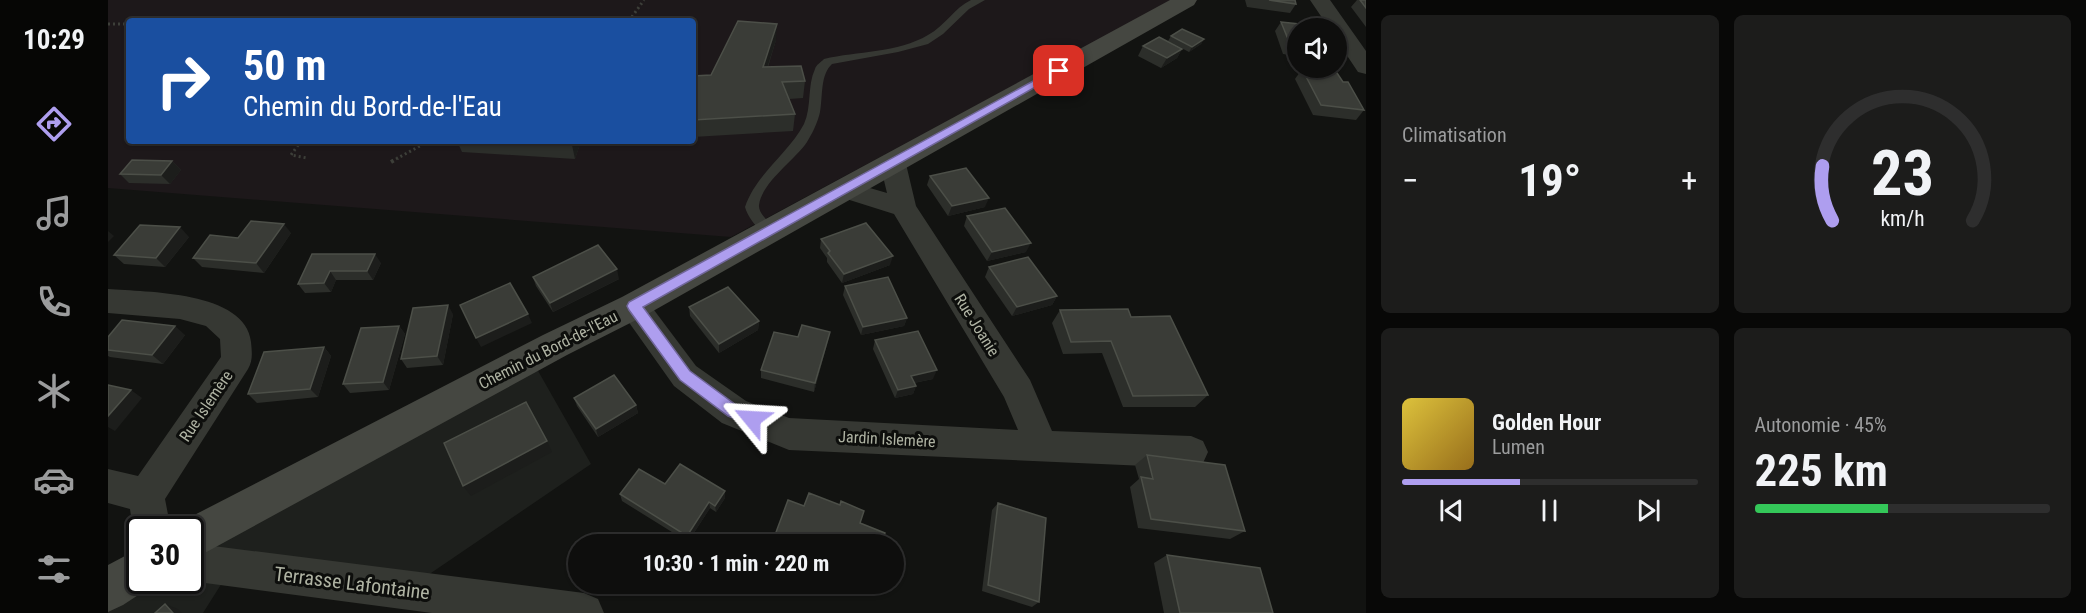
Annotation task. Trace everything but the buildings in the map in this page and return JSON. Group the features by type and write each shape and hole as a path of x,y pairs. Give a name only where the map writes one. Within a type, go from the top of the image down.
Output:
{"street":[{"name":"Chemin du Bord-de-l'Eau","path":"204,533 555,345 634,306 1186,0"},
{"path":"1320,0 1366,67"},
{"name":"Rue Joanie","path":"893,164 903,207 1018,390 1042,447"},
{"path":"846,190 903,207"},
{"name":"Rue Islemère","path":"108,301 180,307 216,317 235,334 237,360 149,513"},
{"name":"Jardin Islemère","path":"634,306 685,376 734,411 789,434 1191,452"},
{"path":"108,486 149,513"},
{"name":"Terrasse Lafontaine","path":"204,564 585,613"},
{"path":"108,590 126,579"}],"lane":[{"path":"770,231 754,214 752,207 755,197 775,169 801,141 814,115 820,69 828,61 916,44 932,37 967,4 980,0"}],"path":[{"path":"631,18 644,0"},
{"path":"108,24 126,24"},
{"path":"299,144 291,155 307,158"},
{"path":"391,162 424,144"}],"shaded area":[{"path":"108,0 1173,0 731,237 108,188"},
{"path":"533,362 591,464 406,590 227,575 203,613 108,613 108,590 126,584 126,594 204,594 204,533"}],"route":[{"path":"752,419 734,411 685,376 634,306 1059,71"}]}
